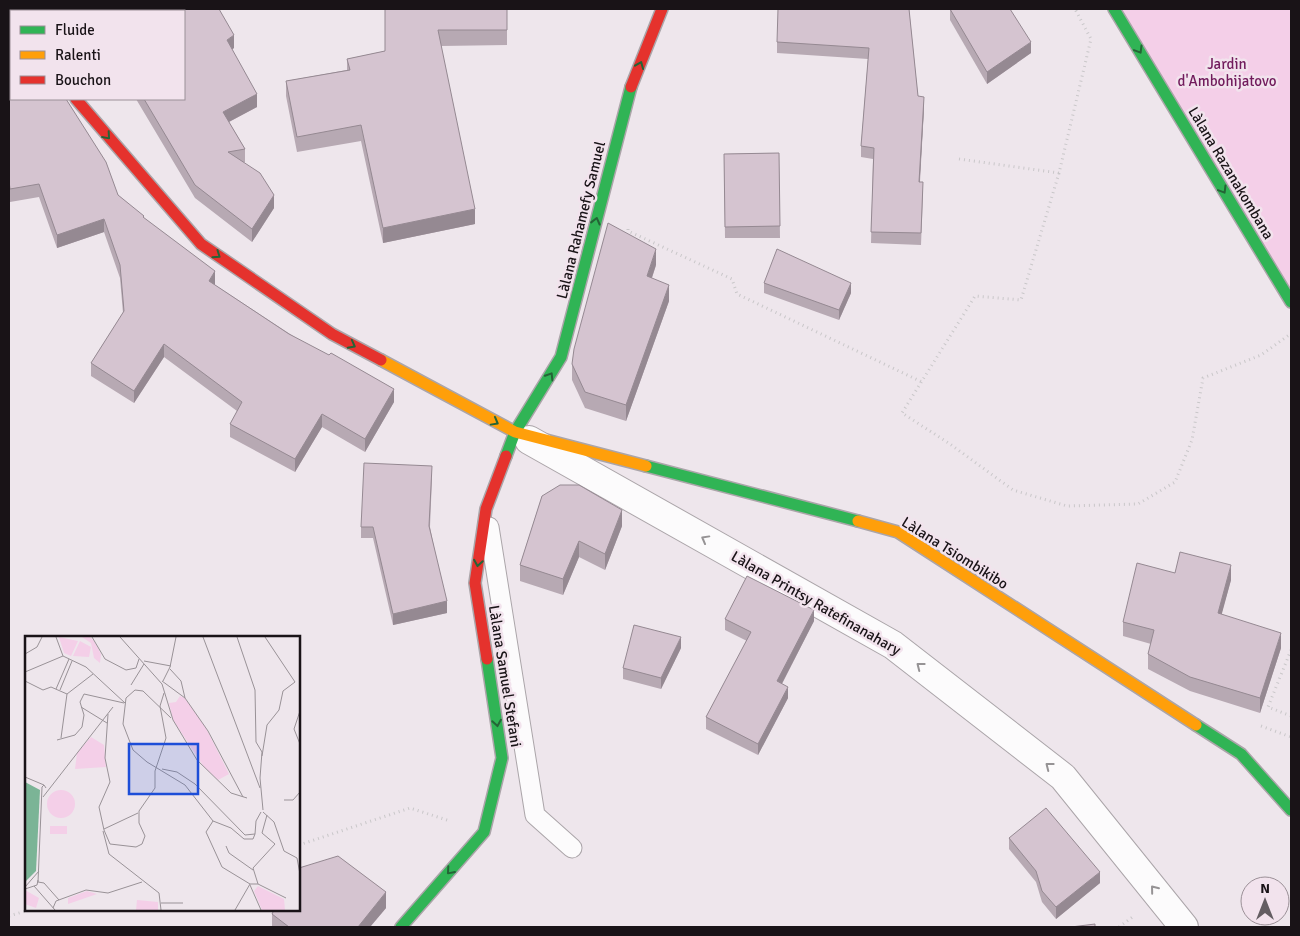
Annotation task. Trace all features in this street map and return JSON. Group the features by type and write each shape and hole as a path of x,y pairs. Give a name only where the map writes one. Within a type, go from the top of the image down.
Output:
{"street":[{"name":"Làlana Rahamefy Samuel","path":"515,432 562,357 631,86 662,9"},
{"name":"Làlana Razanakombana","path":"1114,9 1291,302"},
{"name":"Làlana Tsiombikibo","path":"77,100 201,244 332,334 515,432 898,532 1241,754 1291,810"},
{"name":"Làlana Samuel Stefani","path":"401,927 484,832 502,758 475,583 486,510 515,432"},
{"name":"Làlana Printsy Ratefinanahary","path":"515,432 893,645 1063,777 1184,927"}],"lane":[{"path":"486,510 535,816 572,848"}],"path":[{"path":"1075,9 1092,40 1060,173 1021,300 974,296 902,413 950,444 1013,490 1067,506 1138,504 1175,482 1192,440 1203,378 1261,355 1291,333"},
{"path":"959,160 1060,173"},
{"path":"628,222 628,231 732,279 737,294 922,382"},
{"path":"1291,650 1268,707 1291,716"},
{"path":"300,845 410,808 484,832"},
{"path":"9,916 26,911"}],"green space":[{"name":"Jardin d'Ambohijatovo","path":"1114,9 1291,9 1291,302"}],"building":[{"path":"9,9 16,9 18,10 10,10 10,100 67,100 106,162 118,195 143,217 215,271 209,281 289,334 329,355 331,353 394,389 365,439 322,414 295,459 230,424 242,402 164,344 134,391 91,363 124,311 120,265 104,219 57,235 39,184 10,189"},
{"path":"38,9 134,9 134,10 36,10"},
{"path":"219,9 234,35 227,40 257,94 223,112 245,149 228,152 260,173 274,195 252,229 195,185 145,100 185,100 185,10 175,10"},
{"path":"385,9 507,9 507,30 438,30 475,209 383,228 361,125 297,137 286,81 350,70 347,59 385,51"},
{"path":"778,9 909,9 918,96 924,97 919,182 923,182 921,233 871,232 874,148 861,146 869,48 777,42"},
{"path":"950,9 1010,9 1031,42 987,72"},
{"path":"779,153 780,226 725,227 724,154"},
{"path":"608,223 656,249 647,276 669,285 626,405 585,392 572,364 574,349"},
{"path":"777,249 851,283 839,310 764,283"},
{"path":"364,463 432,466 429,526 447,601 393,614 373,527 361,527"},
{"path":"560,485 579,485 622,510 605,554 579,541 563,579 520,565 542,496"},
{"path":"1180,552 1231,565 1218,613 1281,633 1260,698 1190,677 1148,654 1154,630 1123,622 1137,563 1175,573"},
{"path":"747,576 814,610 777,681 788,687 758,744 706,717 751,632 725,619"},
{"path":"634,625 681,637 661,678 623,668"},
{"path":"1046,808 1100,872 1056,907 1042,891 1036,871 1009,838"},
{"path":"338,856 386,892 358,927 289,927 272,914 274,911 300,911 300,868"},
{"path":"1095,924 1095,927 1071,927"}],"traffic: fast":[{"path":"1114,9 1291,302"},
{"path":"506,456 515,432 561,357 631,87"},
{"path":"646,466 858,521"},
{"path":"401,927 484,832 502,758 487,659"},
{"path":"1196,725 1241,754 1291,810"}],"traffic: slow":[{"path":"381,360 515,432 646,466"},
{"path":"858,521 898,532 1196,725"}],"traffic: jam":[{"path":"631,87 662,9"},
{"path":"77,100 201,244 332,334 381,360"},
{"path":"487,659 475,583 486,509 506,456"}]}
